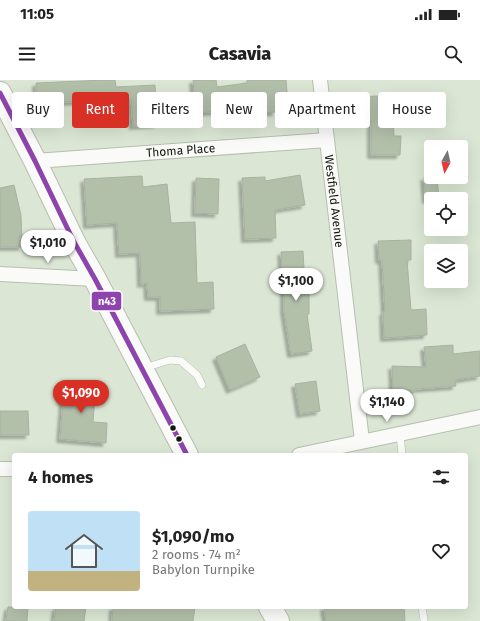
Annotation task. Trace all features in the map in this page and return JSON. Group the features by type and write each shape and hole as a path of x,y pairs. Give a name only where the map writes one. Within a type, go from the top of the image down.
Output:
{"main road":[{"path":"0,92 74,242 95,279 186,453"},
{"path":"271,609 278,621"}],"street":[{"name":"Westfield Avenue","path":"320,80 362,441"},
{"name":"Thoma Place","path":"35,161 327,140"},
{"path":"0,274 95,279"},
{"path":"308,453 480,417"},
{"path":"0,469 12,469"}],"lane":[{"path":"142,368 170,360 181,361 198,375 202,385"},
{"path":"400,434 402,453"},
{"path":"422,609 424,620"}],"building":[{"path":"115,80 116,87 155,85 155,92 137,92 137,126 133,126 129,92 72,92 72,102 64,102 64,92 36,92 36,83"},
{"path":"193,80 216,80 217,87 247,83 247,80 286,80 287,92 275,92 275,112 267,113 267,92 211,92 211,112 203,112 203,92 194,92"},
{"path":"370,96 378,96 378,128 394,128 394,136 401,136 400,155 371,155"},
{"path":"300,175 305,205 275,210 276,238 245,239 242,178 265,177 265,181"},
{"path":"142,176 143,187 167,184 171,223 195,222 197,283 213,282 214,309 160,311 160,297 148,297 147,283 141,284 140,253 119,254 117,223 87,225 84,179"},
{"path":"196,178 219,179 218,214 195,213"},
{"path":"425,184 438,184 438,192 425,192"},
{"path":"14,185 21,215 22,247 0,247 0,188"},
{"path":"411,240 411,260 407,260 411,310 426,309 427,335 384,338 383,312 385,312 382,260 379,260 378,241"},
{"path":"303,251 305,287 309,287 309,314 307,314 312,351 291,354 284,310 284,280 281,252"},
{"path":"245,344 260,377 230,390 216,357"},
{"path":"453,345 453,354 480,351 480,376 455,380 456,386 415,389 415,391 393,391 392,366 426,367 424,347"},
{"path":"316,381 320,411 300,414 295,384"},
{"path":"62,382 96,384 93,422 107,423 106,443 60,439 63,401 61,401"},
{"path":"0,411 28,411 29,435 0,435"},
{"path":"8,607 12,607 12,609 28,609 27,621 6,621"},
{"path":"56,609 86,609 84,621 54,621"},
{"path":"113,609 195,609 193,621 112,621"},
{"path":"324,609 404,609 405,621 326,621"}],"transit line":[{"name":"n43","path":"0,93 74,242 95,279 186,453"}]}
